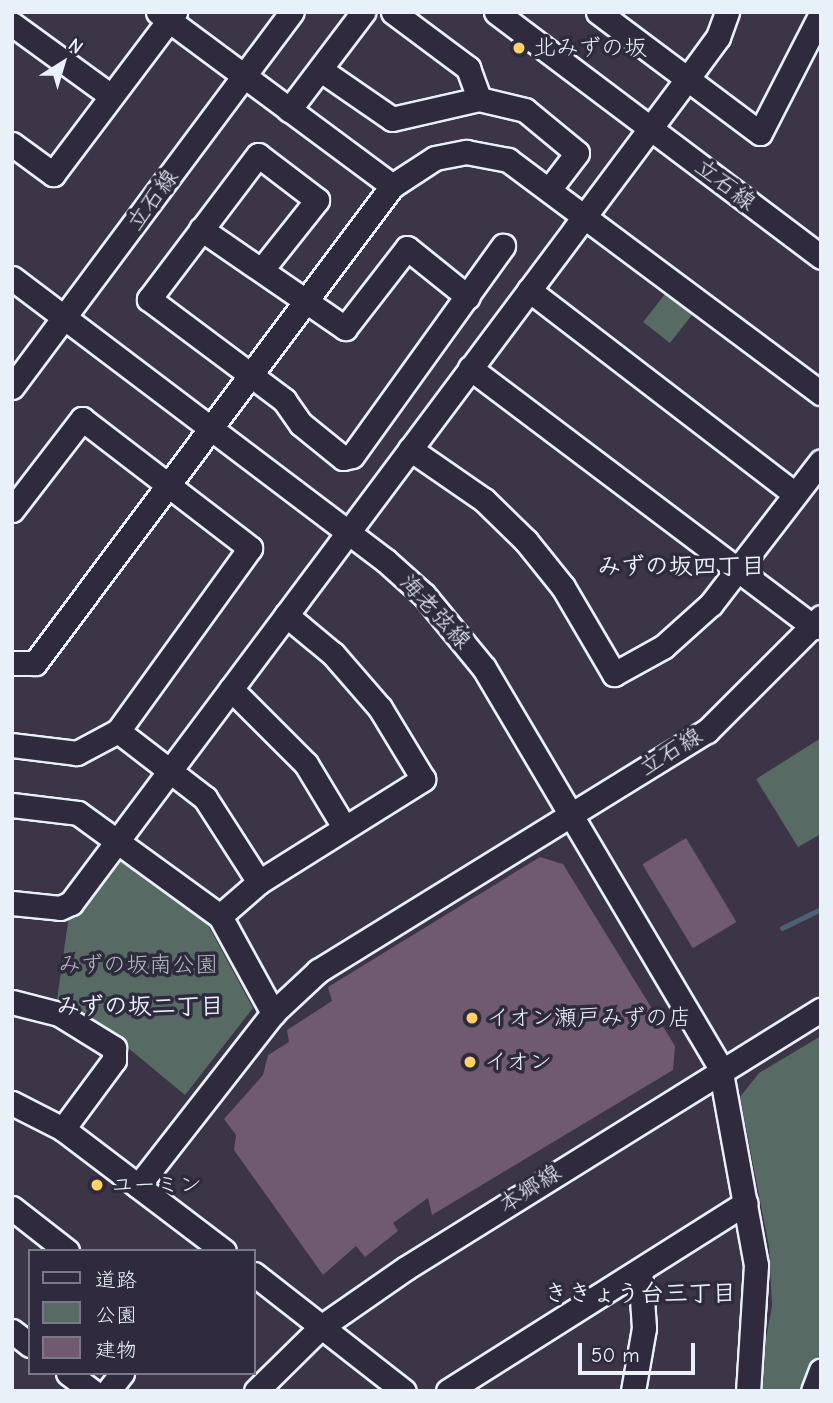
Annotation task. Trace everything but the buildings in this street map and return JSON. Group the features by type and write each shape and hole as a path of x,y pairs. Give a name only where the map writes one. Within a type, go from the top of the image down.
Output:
{"street":[{"name":"立石線","path":"12,387 292,12"},
{"path":"289,110 363,12"},
{"path":"393,12 468,68 479,99"},
{"name":"立石線","path":"496,12 821,257"},
{"path":"598,12 760,134 821,13"},
{"path":"12,903 71,904 169,769 231,690 688,78 718,37 727,12"},
{"path":"12,144 53,174 167,15 392,186"},
{"path":"12,24 111,96"},
{"path":"321,70 392,119 479,99 525,110 577,153 551,187"},
{"path":"12,663 35,663 392,186 435,158 466,152 508,160 551,187 821,393"},
{"path":"263,268 317,200 258,155 149,299 249,376 344,458 352,456 503,246"},
{"path":"201,229 263,268 345,328 354,329 407,248 468,297"},
{"name":"海老弦線","path":"12,278 212,428 425,595 460,634 570,813 720,1067"},
{"path":"529,290 795,494"},
{"path":"470,368 739,572 817,622"},
{"path":"12,510 82,419 250,548 118,731 77,753 12,745"},
{"path":"410,449 484,500 526,541 563,587 614,674 663,647 739,572 821,461"},
{"path":"220,916 259,881 423,779 380,708 333,654 286,615"},
{"name":"立石線","path":"138,1186 273,1013 329,964 570,813 707,732 817,622"},
{"path":"231,690 306,764 344,827"},
{"path":"118,731 169,769 216,811 259,881"},
{"path":"12,805 78,813 220,916 273,1013"},
{"path":"12,1002 59,1014 114,1048 114,1059 63,1129"},
{"name":"本郷線","path":"256,1391 321,1328 720,1067 821,1010"},
{"path":"720,1067 755,1265 748,1391"},
{"path":"12,1103 63,1129 218,1249"},
{"path":"448,1391 745,1203"},
{"path":"12,1208 64,1249"},
{"path":"633,1391 645,1328 640,1270"},
{"path":"256,1276 404,1391"},
{"path":"12,1331 28,1343"},
{"path":"813,1391 821,1370"},
{"path":"71,1375 92,1391"},
{"path":"108,1391 120,1375"}],"green space":[{"path":"669,289 696,310 670,343 643,322"},
{"path":"821,738 821,834 798,847 756,779"},
{"name":"みずの坂南公園","path":"118,853 208,925 253,1008 185,1095 121,1042 56,1007 69,915"},
{"path":"821,1036 821,1350 805,1391 756,1391 772,1306 769,1247 740,1097 759,1073"}],"waterway":[{"path":"782,928 821,909"}],"place":[{"name":"北みずの坂","path":"519,48"},
{"name":"イオン瀬戸みずの店","path":"472,1018"},
{"name":"イオン","path":"470,1062"},
{"name":"ユーミン","path":"97,1185"}],"district":[{"name":"みずの坂四丁目","path":"681,567"},
{"name":"みずの坂二丁目","path":"140,1007"},
{"name":"ききょう台三丁目","path":"640,1294"}]}
